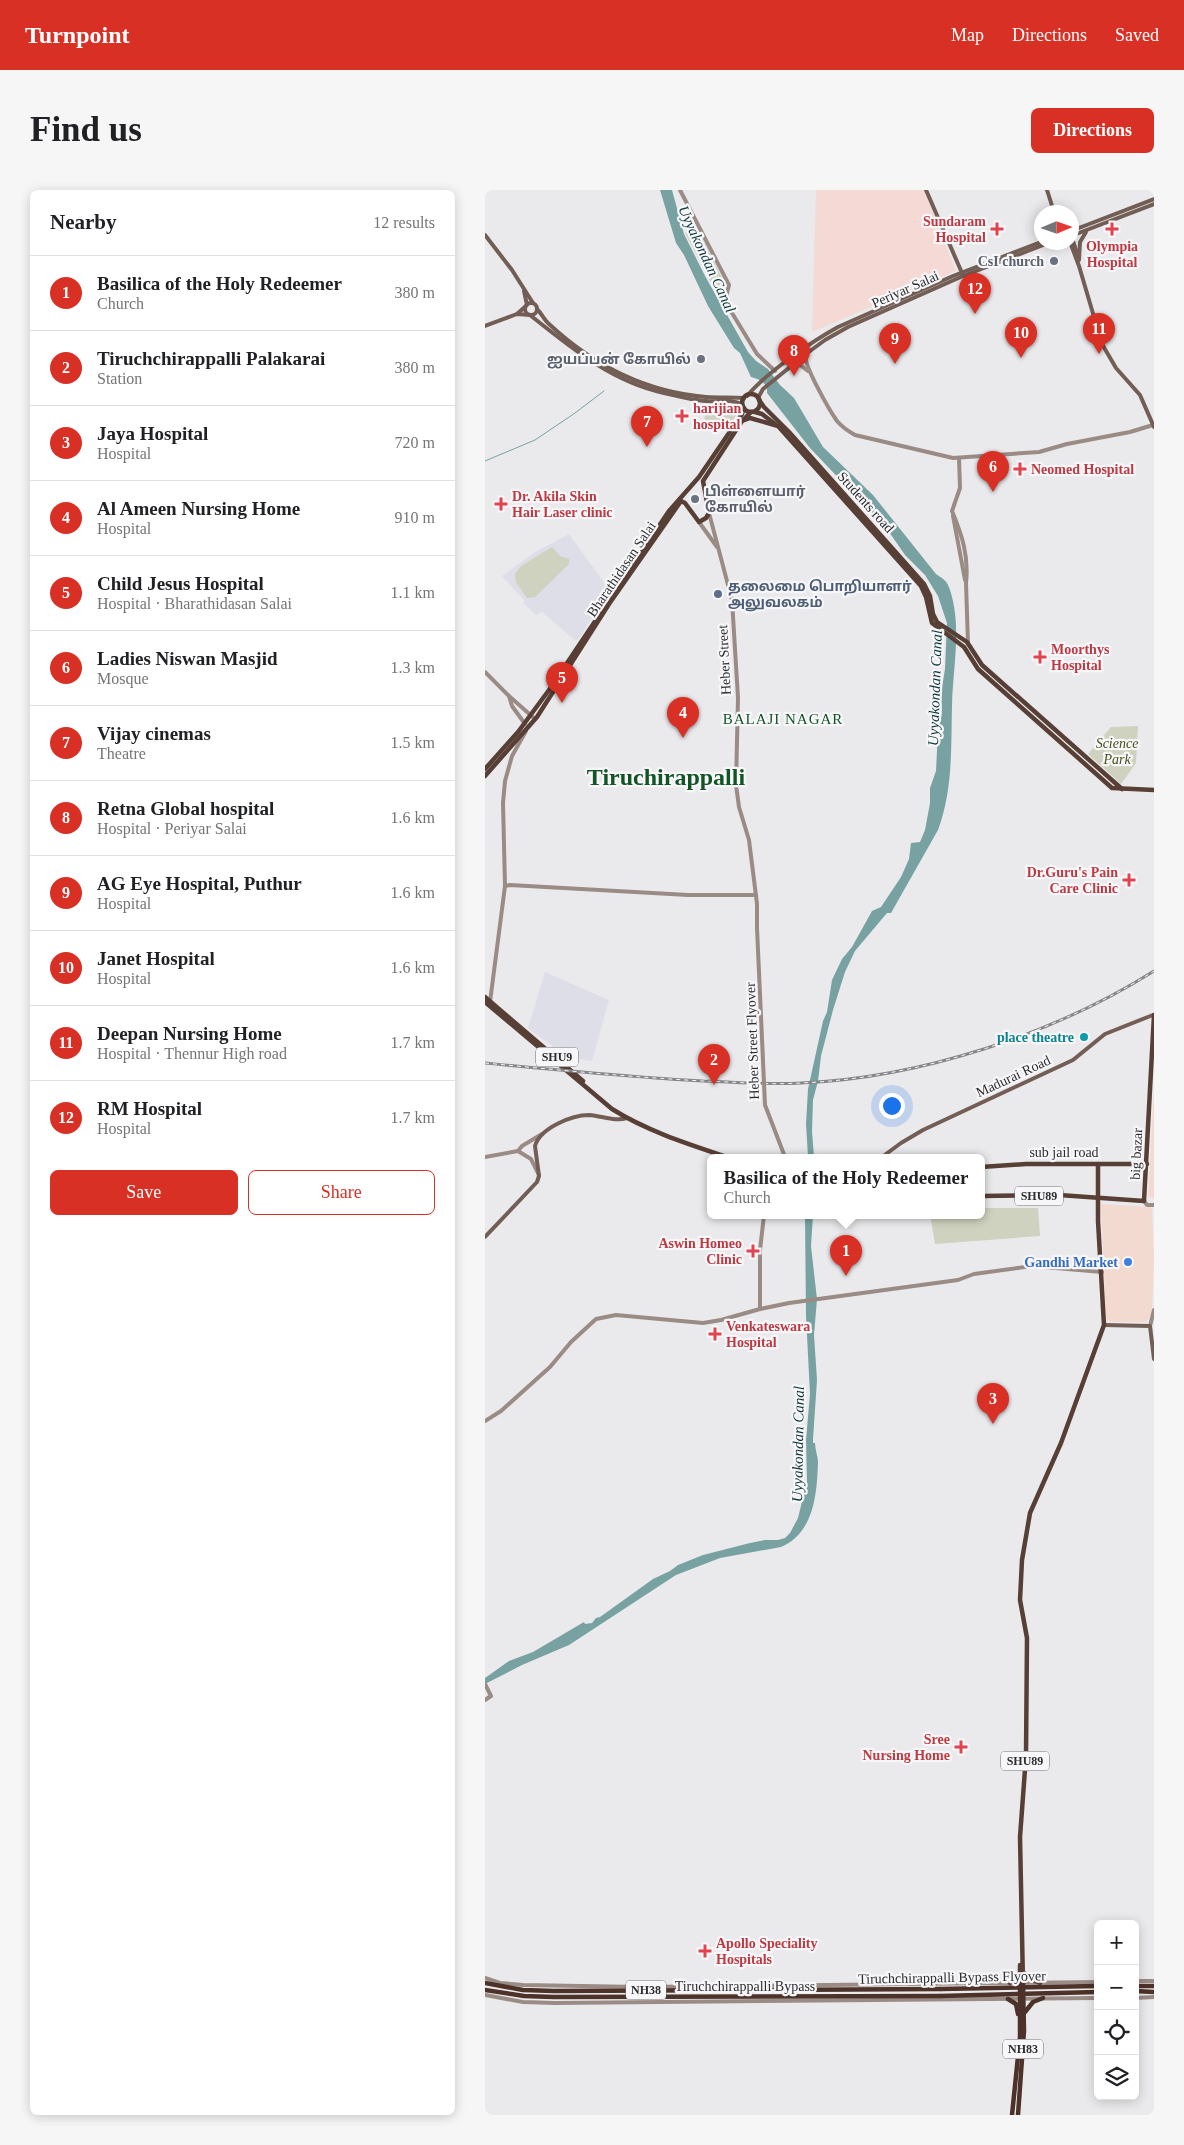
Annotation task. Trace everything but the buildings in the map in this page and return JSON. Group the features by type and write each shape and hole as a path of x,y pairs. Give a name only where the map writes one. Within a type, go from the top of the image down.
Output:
{"highway":[{"name":"Tiruchchirappalli Bypass","path":"485,1983 523,1990 554,1991 807,1990"},
{"path":"1020,2024 1022,1983"},
{"path":"807,1990 812,1986"},
{"name":"Tiruchchirappalli Bypass Flyover","path":"807,1990 1094,1986"},
{"path":"1139,1986 1154,1986"},
{"name":"Tiruchchirappalli Bypass","path":"485,1990 524,1996 554,1997 856,1997"},
{"name":"Tiruchchirappalli Bypass Flyover","path":"856,1997 1094,1992"},
{"path":"1139,1992 1154,1992"},
{"path":"1024,2012 1033,2002 1043,1998"},
{"name":"NH83","path":"1007,1999 1016,2004 1020,2024 1011,2115"},
{"name":"NH83","path":"1018,2115 1024,2012 1022,1999"}],"main road":[{"path":"927,190 963,274"},
{"path":"1047,190 1052,205"},
{"path":"1079,231 1154,199"},
{"path":"1079,232 1154,204"},
{"path":"1079,262 1080,242 1088,230"},
{"path":"485,236 512,270 524,292 546,324 594,364 627,380 662,393 706,401 732,401 769,418 921,586 926,597 930,620 968,644 981,665 1122,790"},
{"name":"Periyar Salai","path":"775,371 822,336 838,327 1034,245"},
{"name":"Periyar Salai","path":"759,399 763,389 806,354 825,340 857,322 963,274 1034,248"},
{"path":"1074,250 1079,262"},
{"path":"1076,250 1102,344 1116,368 1140,395 1154,426"},
{"path":"524,292 527,306 526,312 546,324 602,366 615,373 650,386 700,396 727,398 754,395 759,399 760,406 753,412"},
{"path":"485,326 517,314 533,303"},
{"path":"517,314 534,314 537,309"},
{"path":"742,406 745,397 759,382 775,371"},
{"name":"Students road","path":"759,399 925,584 935,618 941,628"},
{"name":"Bharathidasan Salai","path":"701,479 742,414 742,406"},
{"name":"Bharathidasan Salai","path":"485,776 535,719 669,511 701,479 742,421 753,412"},
{"path":"742,421 750,418 778,426"},
{"path":"699,522 706,518 709,513 701,479"},
{"name":"Bharathidasan Salai","path":"485,769 531,714 681,501 685,503 699,522"},
{"path":"960,640 979,669 1112,788 1122,790 1154,790"},
{"name":"SHU9","path":"485,997 488,1003 627,1118 661,1133 719,1154"},
{"name":"big bazar","path":"1097,1199 1144,1200 1153,1061 1153,1015"},
{"name":"Madurai Road","path":"886,1154 923,1130 1073,1060 1105,1034 1153,1015"},
{"path":"485,1236 537,1182 539,1176 535,1146 541,1134 554,1125 584,1115 603,1116 619,1121 627,1118"},
{"path":"1097,1199 1098,1164"},
{"name":"sub jail road","path":"985,1166 1147,1164"},
{"name":"SHU89","path":"985,1196 1059,1195 1097,1199 1102,1272 1104,1325 1062,1442 1030,1513 1022,1560 1021,1600 1027,1638 1026,1756 1020,1837 1022,1983"},
{"path":"1104,1325 1150,1326 1154,1359"},
{"path":"1010,1984 1021,1973 1029,1979 1040,1983"}],"street":[{"path":"680,190 729,285 726,297 732,313 757,354 775,371"},
{"path":"806,354 805,359 811,374 837,420 847,431 913,449 959,458 1039,452 1067,444 1123,434 1154,426"},
{"path":"787,370 800,365 811,374"},
{"path":"959,458 959,488 953,511 963,541 967,573 967,652"},
{"path":"709,513 718,549"},
{"path":"699,522 718,549"},
{"name":"Heber Street","path":"718,549 729,583 734,626 738,698 736,785 739,807 749,840 757,920"},
{"path":"485,672 535,719"},
{"path":"488,1003 505,886 503,803 505,781 512,756 527,728 512,706 509,696"},
{"path":"505,886 510,884 688,895 756,895"},
{"name":"Heber Street Flyover","path":"757,920 765,1105 784,1154"},
{"path":"485,1157 518,1151 522,1146 541,1134"},
{"path":"518,1151 531,1159 539,1176"},
{"path":"1144,1200 1147,1205 1154,1205 1154,1211"},
{"path":"760,1308 760,1250 764,1219"},
{"path":"485,1422 550,1367 571,1342 596,1319 616,1315 703,1323 728,1318 760,1308 958,1280 974,1274 1032,1266 1102,1272"},
{"path":"1150,1326 1154,1310"},
{"path":"485,1700 491,1696 486,1685"},
{"path":"485,1978 500,1983 554,1986 812,1986 1094,1982"},
{"path":"1139,1981 1154,1980"},
{"path":"485,1995 523,2002 555,2003 1094,1998"},
{"path":"1139,1998 1154,1998"}],"shaded area":[{"path":"816,190 924,190 956,271 812,332"},
{"path":"569,534 608,588 581,636 576,641 542,612 536,615 523,603 525,601 502,576 535,552"},
{"path":"545,972 609,1000 592,1061 564,1057 563,1054 528,1028"},
{"path":"1154,1089 1154,1198 1148,1197"},
{"name":"Gandhi Market","path":"1101,1204 1151,1207 1152,1209 1154,1259 1152,1313 1146,1322 1111,1322 1106,1318"}],"green space":[{"path":"697,228 725,284 725,286 715,290 685,233"},
{"path":"736,405 739,410 729,427 704,419 708,406"},
{"path":"552,547 560,556 569,559 569,564 535,597 527,598 516,582 515,574 521,566"},
{"name":"Science Park","path":"1138,726 1136,763 1121,784 1088,754 1111,727"},
{"path":"985,1208 1038,1208 1040,1236 935,1244 931,1220 985,1219"}],"water":[{"path":"660,190 672,190 684,234 705,276 748,352 756,361 768,369 780,385 794,398 823,447 873,495 936,574 946,582 954,604 956,647 951,752 949,784 943,815 938,830 891,913 887,913 855,951 845,972 821,1056 818,1081 813,1100 814,1154 808,1154 806,1124 808,1089 823,1021 827,1012 832,980 842,959 852,947 872,911 881,907 901,877 909,859 911,843 920,842 925,830 930,803 930,788 936,771 938,730 942,713 941,694 945,669 947,623 938,596 925,575 905,555 887,529 810,448 767,393 766,386 759,380 751,377 740,353 734,348 708,306 684,255 676,243"},
{"path":"805,1219 813,1219 811,1246 817,1299 814,1335 817,1380 813,1443 815,1443 818,1462 815,1499 807,1522 801,1532 792,1541 781,1547 720,1558 676,1575 569,1645 522,1665 485,1684 485,1678 509,1661 533,1652 584,1622 585,1624 592,1623 596,1618 653,1579 678,1565 703,1555 750,1543 785,1538 790,1533 798,1518 807,1481 806,1440 810,1394 806,1316"}],"waterway":[{"path":"485,461 535,440 604,391"}],"railway":[{"path":"485,1063 703,1081 777,1084 846,1079 939,1062 985,1049 1030,1033 1073,1014 1115,994 1154,971"}],"place":[{"name":"Sundaram Hospital","path":"997,229"},
{"name":"Olympia Hospital","path":"1112,229"},
{"name":"CsI church","path":"1054,261"},
{"name":"RM Hospital","path":"975,314"},
{"name":"Deepan Nursing Home","path":"1099,354"},
{"name":"Janet Hospital","path":"1021,358"},
{"name":"ஐயப்பன் கோயில்","path":"701,359"},
{"name":"AG Eye Hospital, Puthur","path":"895,364"},
{"name":"Retna Global hospital","path":"794,376"},
{"name":"harijian hospital","path":"682,416"},
{"name":"Vijay cinemas","path":"647,447"},
{"name":"Neomed Hospital","path":"1020,469"},
{"name":"Ladies Niswan Masjid","path":"993,492"},
{"name":"பிள்ளையார் கோயில்","path":"695,499"},
{"name":"Dr. Akila Skin Hair Laser clinic","path":"501,504"},
{"name":"தலைமை பொறியாளர் அலுவலகம்","path":"718,594"},
{"name":"Moorthys Hospital","path":"1040,657"},
{"name":"Child Jesus Hospital","path":"562,703"},
{"name":"Al Ameen Nursing Home","path":"683,738"},
{"name":"Dr.Guru's Pain Care Clinic","path":"1129,880"},
{"name":"place theatre","path":"1084,1037"},
{"name":"Tiruchchirappalli Palakarai","path":"714,1085"},
{"name":"Aswin Homeo Clinic","path":"753,1251"},
{"name":"Gandhi Market","path":"1128,1262"},
{"name":"Basilica of the Holy Redeemer","path":"846,1276"},
{"name":"Venkateswara Hospital","path":"715,1334"},
{"name":"Jaya Hospital","path":"993,1424"},
{"name":"Sree Nursing Home","path":"961,1747"},
{"name":"Apollo Speciality Hospitals","path":"705,1951"}],"district":[{"name":"BALAJI NAGAR","path":"783,719"},
{"name":"Tiruchirappalli","path":"666,777"}],"water label":[{"name":"Uyyakondan Canal","path":"707,259"},
{"name":"Uyyakondan Canal","path":"935,688"},
{"name":"Uyyakondan Canal","path":"798,1444"}]}
